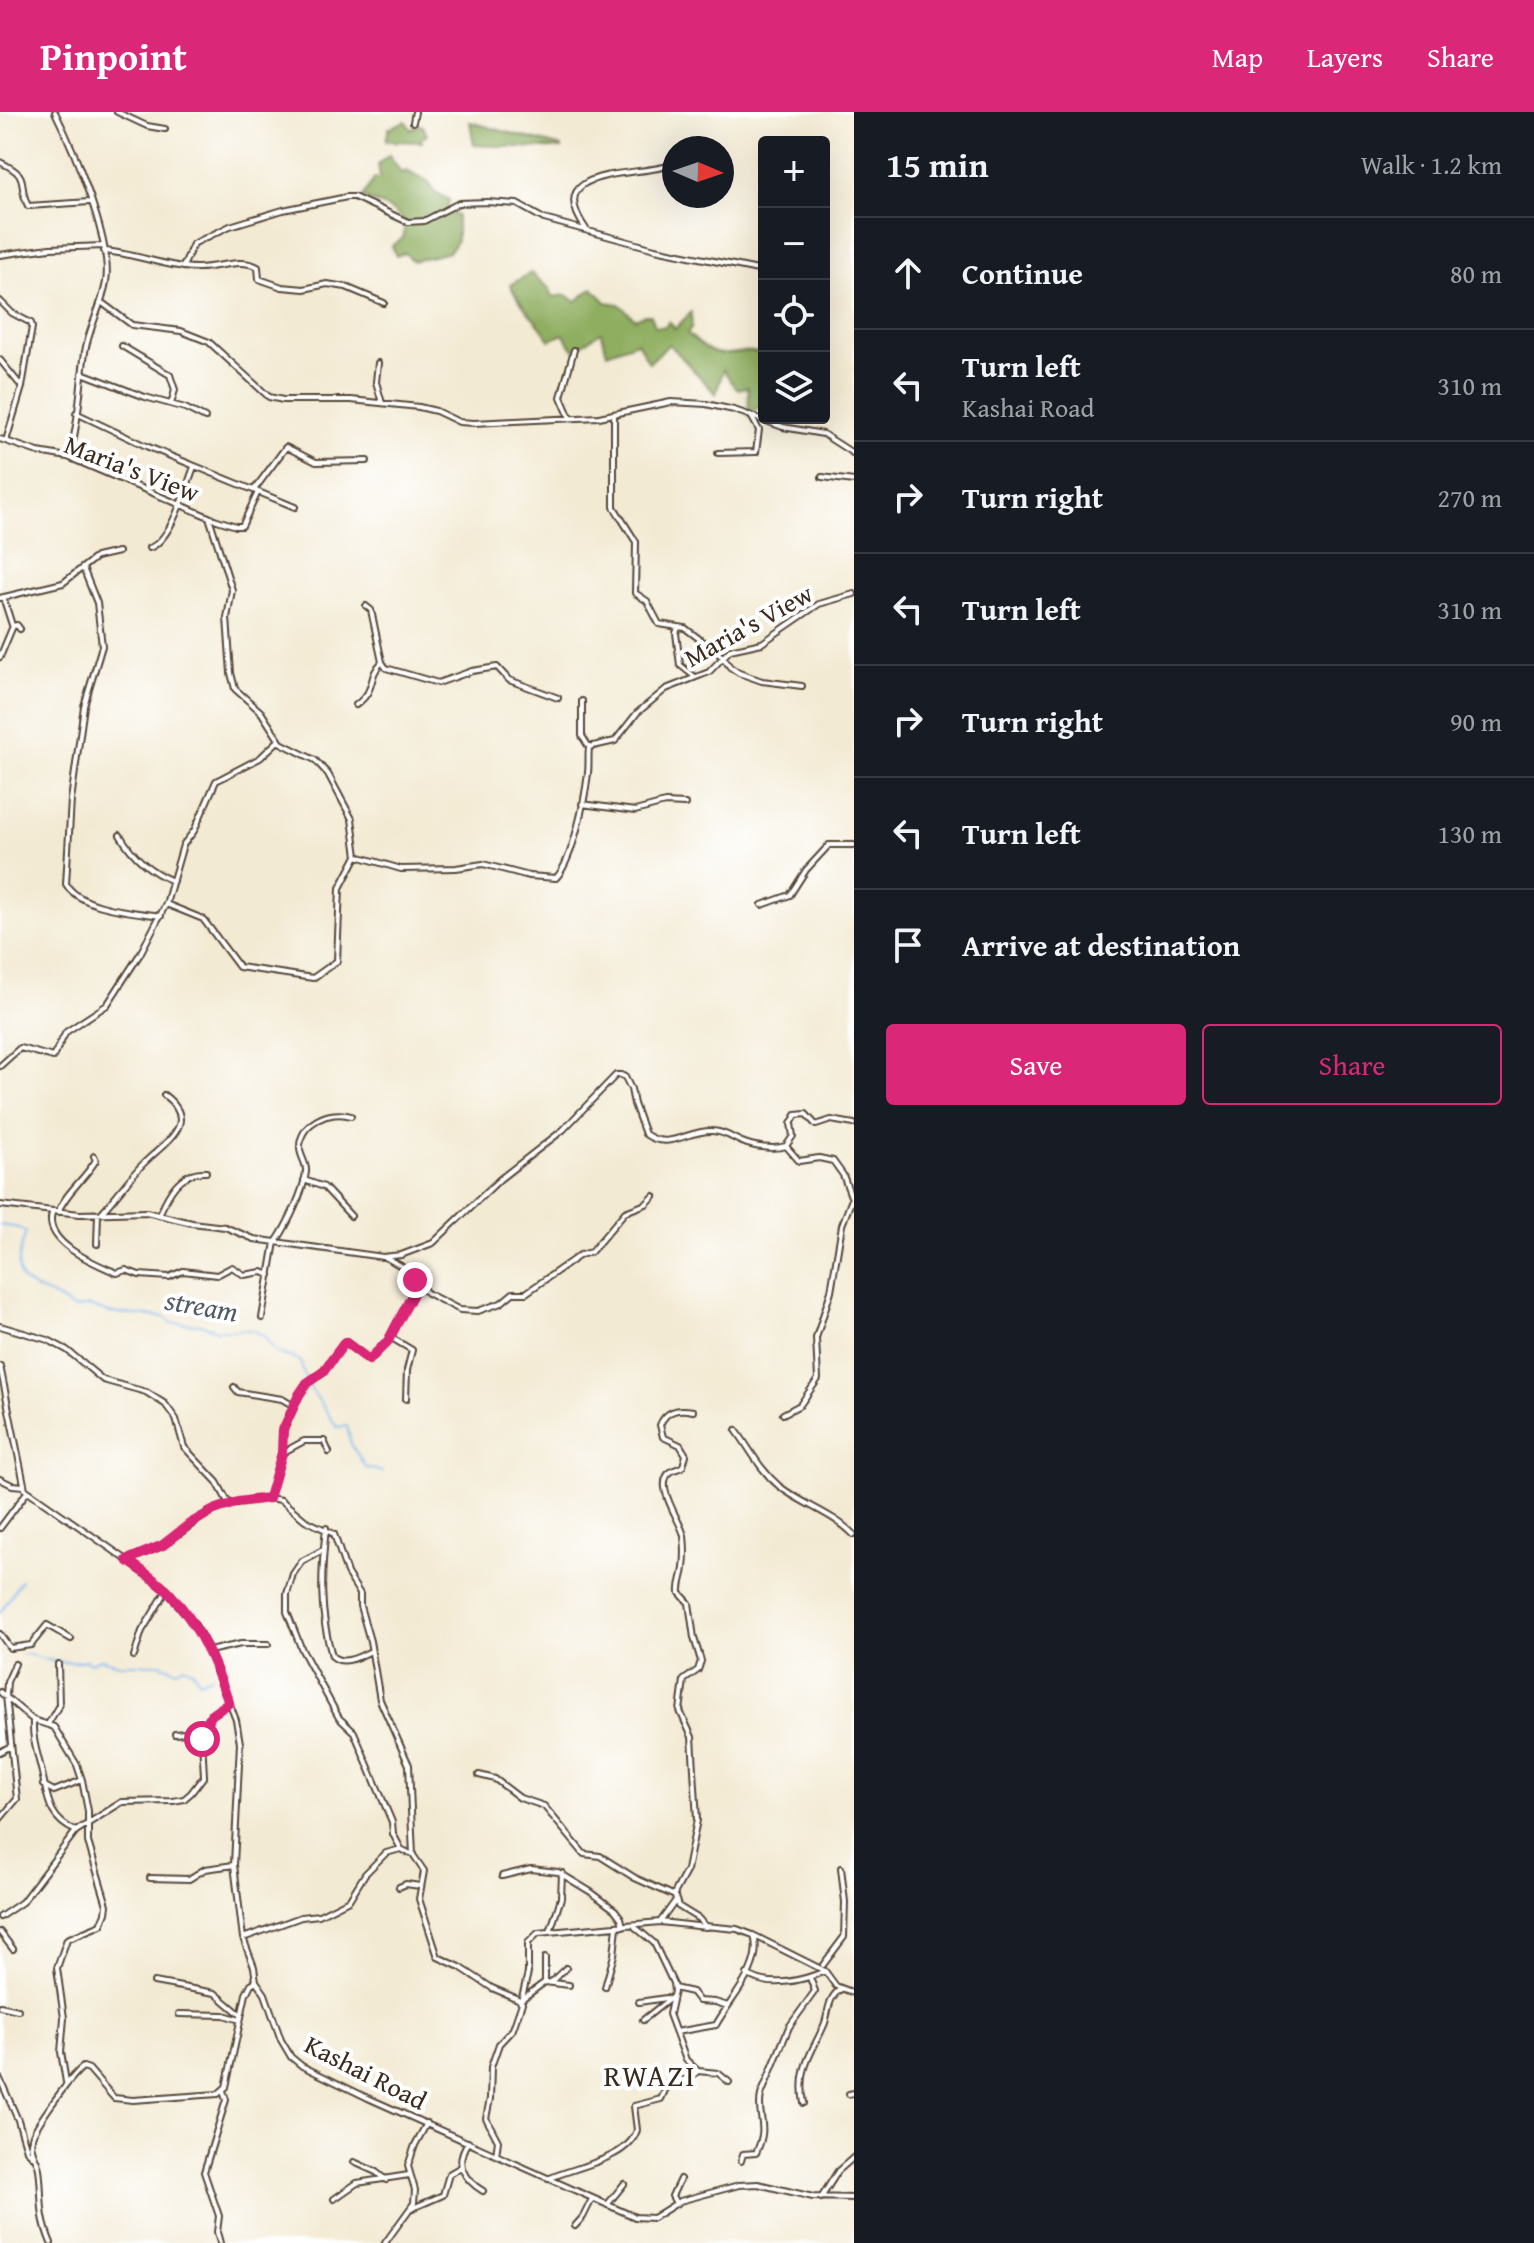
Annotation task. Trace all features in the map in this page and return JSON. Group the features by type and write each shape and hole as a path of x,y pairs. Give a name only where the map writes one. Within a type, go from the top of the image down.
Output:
{"street":[{"path":"55,112 66,133 90,202 104,248 107,279 90,331 68,457"},
{"path":"117,112 147,126 165,129"},
{"path":"413,122 415,112"},
{"path":"0,162 16,169 21,176 28,206 90,202"},
{"path":"587,230 574,204 574,196 580,185 600,177 662,166"},
{"path":"183,267 193,244 230,226 283,210 352,196 408,222 424,221 459,203 517,204 537,217 670,252 758,270"},
{"path":"0,255 50,248 104,248 183,267 253,264 258,269 259,279 282,287 304,289 337,285 384,303"},
{"path":"0,301 12,313 32,324 22,387 6,441"},
{"path":"101,302 132,325 181,331 209,342 269,397 283,400 338,399 427,408 465,423 614,414 671,402 706,404 783,427 823,434 854,454"},
{"path":"122,346 170,375 175,390 171,404"},
{"path":"570,418 561,397 574,350"},
{"path":"0,360 22,387"},
{"path":"378,363 376,382 382,403"},
{"path":"82,373 205,418"},
{"path":"76,413 194,467 295,507"},
{"path":"614,414 614,507 636,542 634,590 647,601 659,624 685,628 739,673 762,681 802,686"},
{"path":"718,453 756,452 759,430 749,415"},
{"name":"Maria's View","path":"0,439 38,452 68,457 209,517 232,590 227,618 232,682 238,694 267,719 279,740 315,760 328,774 352,819 357,856"},
{"path":"209,517 242,526 256,491 286,447 316,462 367,461"},
{"path":"149,548 158,544 180,504 194,467"},
{"path":"822,477 854,481"},
{"path":"0,657 4,654 13,626 1,597 63,583 96,557 118,552"},
{"path":"83,568 97,603 102,646 84,706 71,800 66,884 72,892 105,907 161,916"},
{"name":"Maria's View","path":"589,747 615,741 637,713 666,689 714,668 730,650 771,639 819,604 854,594"},
{"path":"366,606 371,610 386,668 438,683 472,671 497,667 509,680 558,698"},
{"path":"13,626 17,625 20,629"},
{"path":"679,626 676,633 678,659 682,669 695,677"},
{"path":"356,705 368,696 375,672 382,662"},
{"path":"166,904 203,919 239,967 313,978 337,961 340,888 357,856 401,869 483,864 529,876 556,878 562,872 573,846 588,774 589,747 582,736 582,701"},
{"path":"0,1066 20,1048 53,1057 66,1032 107,1005 161,916 181,851 194,831 216,781 260,758 279,740"},
{"path":"582,804 635,811 670,802 685,804"},
{"path":"120,835 150,870 173,881"},
{"path":"762,905 790,895 806,870 829,845 854,845"},
{"path":"0,1205 55,1213 146,1212 192,1223 216,1224 254,1239 383,1257 401,1255 433,1243 493,1185 563,1130 616,1075 625,1077 643,1129 653,1139 679,1141 698,1132 717,1131 750,1145 775,1148 786,1146 794,1132 791,1124 796,1115 806,1114 816,1125 831,1120 854,1124"},
{"path":"97,1244 100,1213 146,1161 169,1143 179,1126 179,1114 164,1095"},
{"path":"262,1318 276,1242 307,1168 300,1151 302,1136 321,1117 332,1114 351,1116"},
{"path":"783,1414 800,1405 818,1379 816,1338 831,1291 842,1225 852,1199 843,1175 833,1161 812,1158 799,1161 786,1146"},
{"path":"94,1156 96,1160 50,1223 55,1234 74,1251 117,1273 126,1270 139,1275 169,1277 183,1271 217,1275 232,1267 244,1275 262,1272 270,1275"},
{"path":"159,1215 171,1192 186,1176 206,1172"},
{"path":"304,1180 324,1187 351,1216"},
{"path":"383,1257 401,1266 427,1293 464,1312 478,1311 496,1305 513,1293 526,1293 580,1255 591,1252 625,1212 646,1204 654,1196"},
{"path":"269,1498 282,1453 282,1435 303,1388 323,1372 345,1342 369,1360 390,1337 418,1284"},
{"path":"0,1326 48,1340 67,1350 103,1380 146,1392 165,1404 176,1419 184,1447 217,1482 229,1504"},
{"path":"390,1337 412,1350 407,1370 406,1399"},
{"name":"Kashai Road","path":"0,1366 27,1492 167,1590 196,1627 209,1651 229,1703 241,1748 234,1865 243,1938 256,1981 265,1994 281,2040 291,2057 324,2077 622,2213 643,2218 661,2215 676,2203 716,2190 753,2183 821,2198 854,2198"},
{"path":"234,1387 238,1392 282,1399 294,1406"},
{"path":"693,1411 668,1412 660,1425 663,1437 680,1445 686,1455 683,1466 667,1476 666,1491 667,1500 682,1529 684,1568 680,1593 689,1603 701,1661 698,1670 684,1680 680,1696 680,1713 692,1737 697,1820 687,1870 676,1887 675,1898 678,1906 708,1928"},
{"path":"736,1430 760,1467 772,1479 799,1500 842,1523 854,1535"},
{"path":"282,1453 311,1440 324,1441 329,1452"},
{"path":"0,1479 24,1486"},
{"path":"0,1528 27,1492"},
{"path":"127,1560 159,1547 191,1523 229,1504 269,1498 285,1502 305,1520 334,1534 347,1573 359,1591 380,1700 409,1765 413,1855"},
{"path":"326,1528 323,1621 332,1656 345,1661 371,1651"},
{"path":"323,1550 302,1561 293,1574 287,1594 287,1612 302,1650 339,1718 354,1732 401,1849"},
{"path":"134,1656 142,1631 167,1590"},
{"path":"0,1634 10,1648 31,1645 47,1625 71,1639"},
{"path":"209,1651 241,1644 268,1644"},
{"path":"0,1819 17,1799 6,1696 7,1682 15,1664"},
{"path":"48,1724 59,1705 58,1664"},
{"path":"0,1692 33,1720 54,1727 68,1750 82,1780 89,1824 88,1842 107,1910 101,1925 65,1941 59,1961 64,2018 61,2052 66,2084"},
{"path":"0,1917 22,1902 76,1831 122,1802 163,1802 187,1797 204,1776 202,1739 211,1715 229,1703"},
{"path":"33,1720 36,1758 53,1814 76,1831"},
{"path":"175,1734 185,1733 202,1739"},
{"path":"0,1752 11,1746"},
{"path":"479,1775 495,1779 520,1798 544,1806 584,1854 600,1856 675,1898"},
{"path":"43,1785 54,1791 82,1780"},
{"path":"243,1938 301,1917 319,1915 349,1900 380,1857 401,1849 413,1855 423,1867 419,1899 438,1957 492,1988 521,2000"},
{"path":"150,1878 189,1879 205,1869 234,1865"},
{"path":"747,1974 765,1982 810,1978 824,1968 844,1937 845,1895 841,1868"},
{"path":"502,1876 531,1869 562,1873 615,1910 621,1918 620,1926 605,1987"},
{"path":"550,1932 561,1898 562,1873"},
{"path":"399,1887 406,1884 421,1886"},
{"path":"660,1922 675,1898"},
{"path":"496,2155 498,2141 487,2124 486,2113 490,2099 491,2067 499,2044 521,2013 528,1943 538,1933 660,1922 737,1929 824,1968 841,1989 854,1993"},
{"path":"633,1925 654,1943 674,1988 669,2014 686,2060 698,2071 718,2073 729,2082"},
{"path":"0,1932 13,1949"},
{"path":"676,2032 714,2027 741,1990 756,1951 753,1935"},
{"path":"545,1958 548,1982"},
{"path":"521,2000 566,1968"},
{"path":"741,2161 743,2154 756,2153 761,2141 764,2123 761,2095 789,2027 815,1991 810,1978"},
{"path":"220,2243 217,2232 220,2219 204,2172 226,2100 223,2091 229,2078 246,1994 256,1981"},
{"path":"154,1982 215,1993 240,2017"},
{"path":"548,1982 569,1985"},
{"path":"674,1988 692,1992 699,2001 728,2006"},
{"path":"804,2103 802,2085 807,2057 825,2022 832,1998 841,1989"},
{"path":"639,2002 670,1997"},
{"path":"643,2020 670,1997"},
{"path":"0,2006 18,2010"},
{"path":"179,2014 240,2017"},
{"path":"51,2243 40,2209 39,2170 31,2145 35,2131 66,2084 83,2067 89,2069 110,2094 122,2099 212,2095 223,2091"},
{"path":"548,2179 601,2162 629,2144 637,2130 634,2106 661,2099 668,2084 690,2078 698,2071"},
{"path":"0,2079 27,2150 34,2157"},
{"path":"385,2243 412,2208 415,2190 410,2175 410,2156 427,2123"},
{"path":"468,2142 460,2157 461,2167 468,2181 483,2191"},
{"path":"821,2198 838,2171 854,2157"},
{"path":"354,2162 386,2180"},
{"path":"412,2208 443,2195 451,2171 461,2167"},
{"path":"334,2199 357,2183 410,2175"},
{"path":"676,2203 672,2196 680,2179"},
{"path":"607,2205 624,2184"},
{"path":"575,2226 592,2199"}],"green space":[{"path":"406,121 411,130 418,125 423,126 427,135 420,139 422,142 386,141 389,128"},
{"path":"470,122 562,147 562,149 474,145"},
{"path":"389,155 402,174 406,171 428,181 434,191 449,200 447,211 457,215 457,240 449,252 413,261 405,253 396,256 392,246 403,238 405,221 390,209 363,197 374,179 380,179 378,164"},
{"path":"531,273 549,288 552,297 566,295 576,301 593,288 606,302 619,304 635,319 651,315 655,326 665,327 669,321 675,329 691,312 692,327 687,333 705,348 720,354 758,353 758,407 749,415 748,387 737,389 723,370 716,394 669,344 649,363 637,342 607,353 601,332 574,350 563,334 550,340 510,285"}],"waterway":[{"name":"stream","path":"0,1225 26,1232 19,1268 27,1284 73,1309 89,1306 109,1313 164,1317 172,1323 200,1324 217,1330 253,1330 264,1336 276,1352 300,1361 307,1383 337,1427 347,1426 351,1444 365,1467 382,1472"},
{"path":"0,1613 21,1580"},
{"path":"22,1654 57,1662 86,1660 90,1663 101,1659 119,1664 159,1664 177,1670 184,1666 193,1671 199,1681 211,1676"}],"district":[{"name":"RWAZI","path":"650,2075"}],"route":[{"path":"202,1739 211,1715 229,1703 218,1672 196,1627 173,1596 127,1560 163,1545 214,1510 238,1502 269,1498 282,1453 283,1430 303,1388 323,1372 345,1342 369,1360 384,1346 414,1293 418,1284 415,1280"}]}
